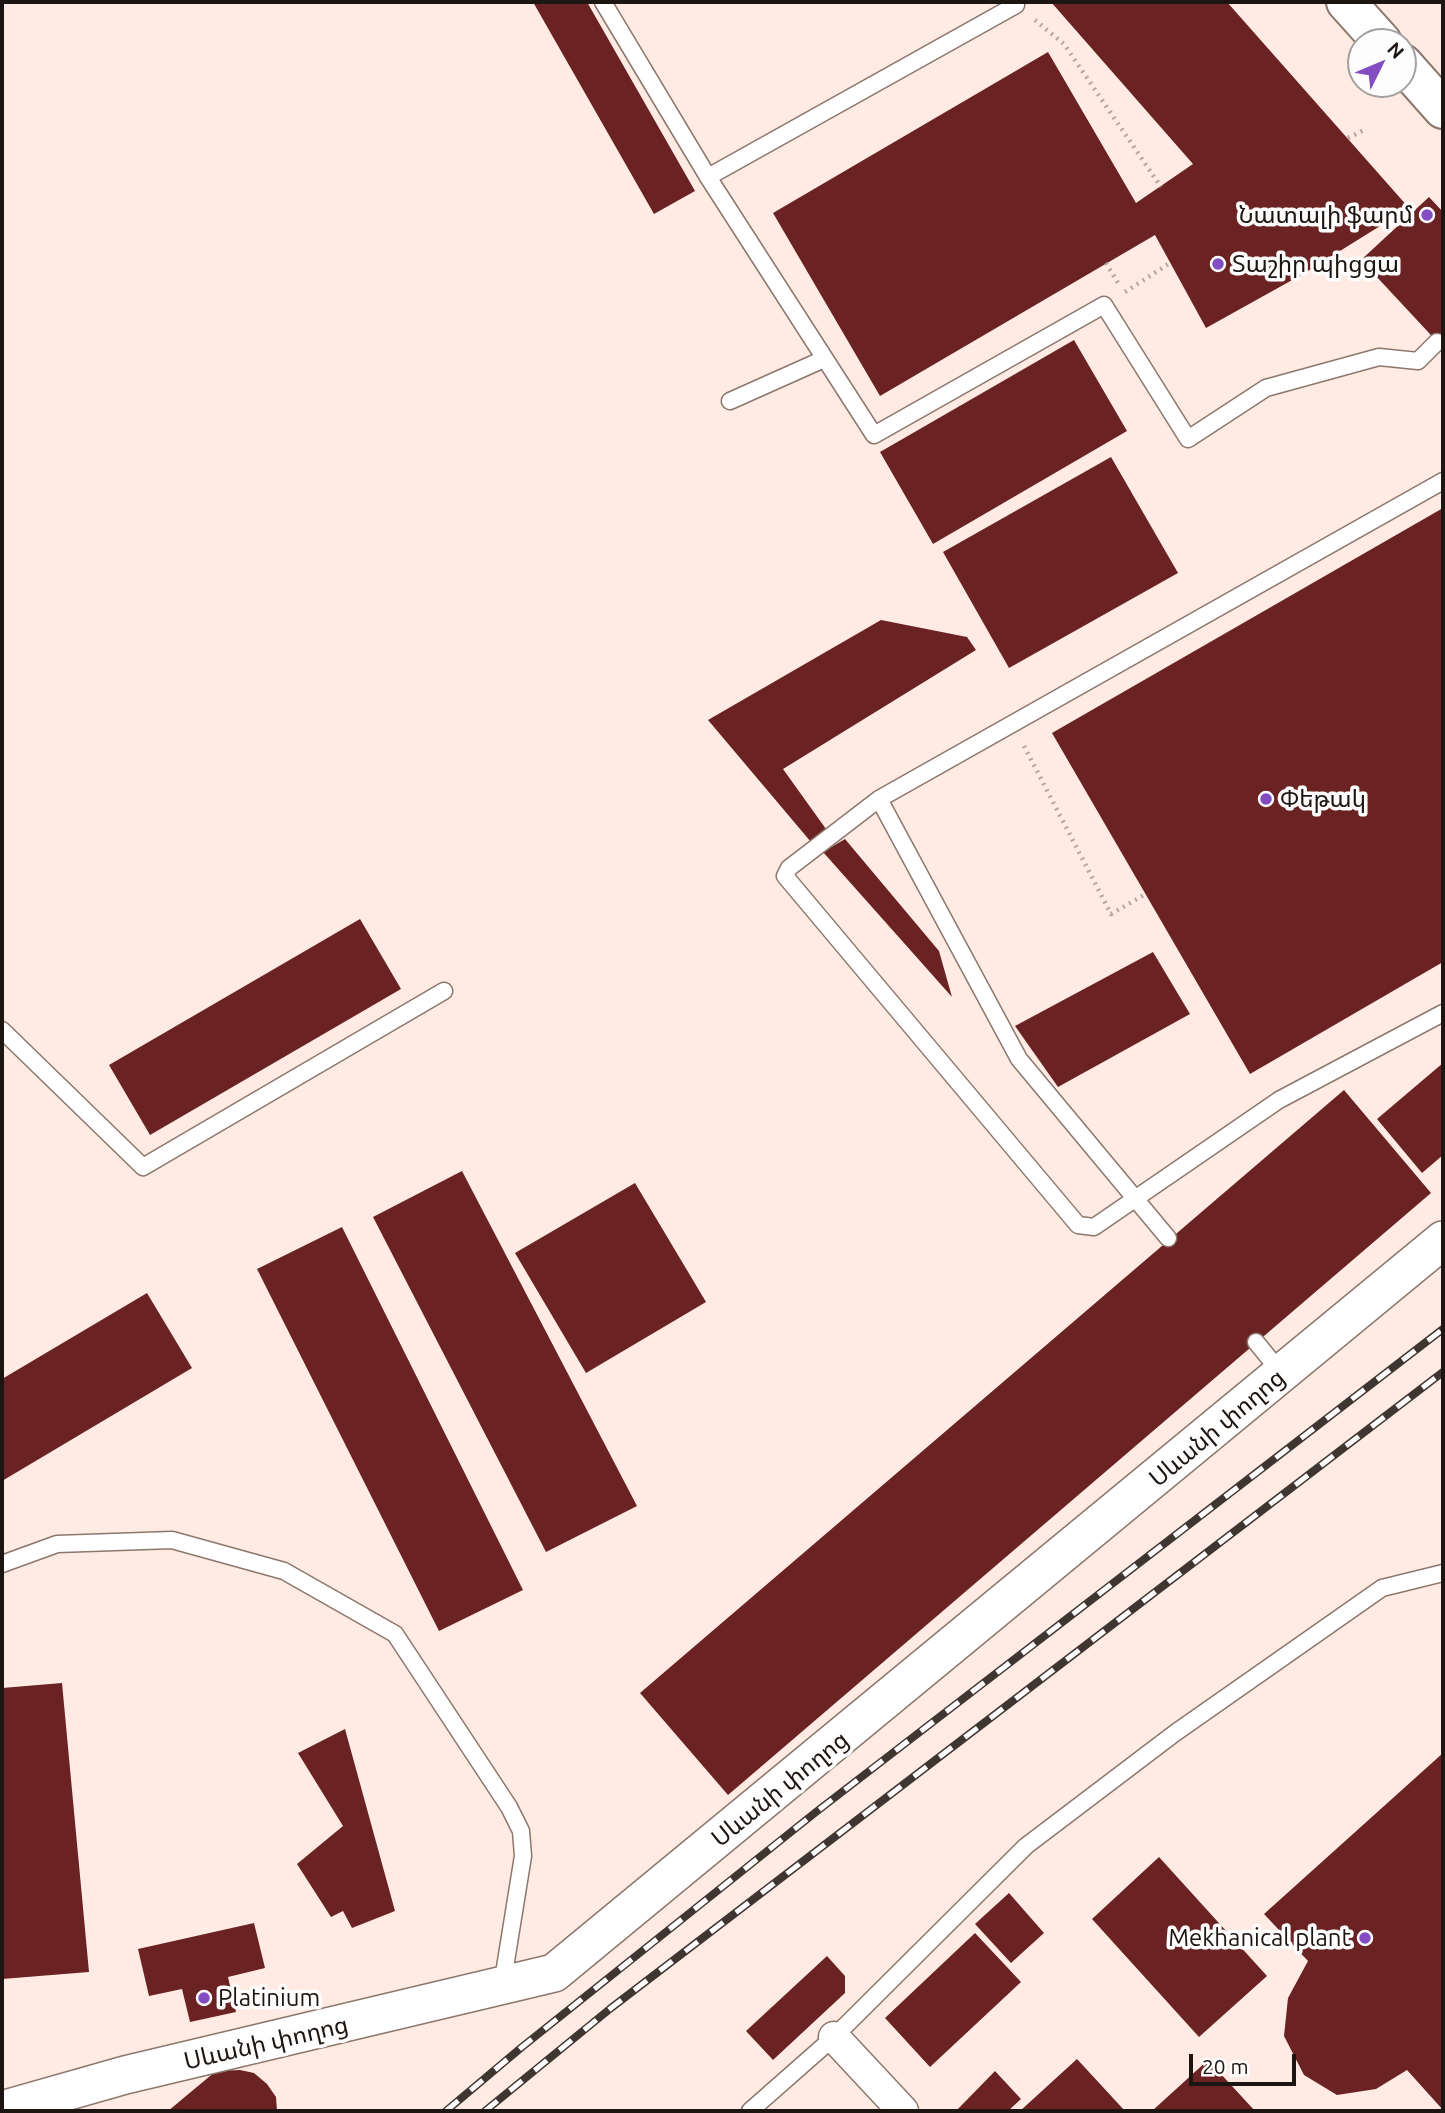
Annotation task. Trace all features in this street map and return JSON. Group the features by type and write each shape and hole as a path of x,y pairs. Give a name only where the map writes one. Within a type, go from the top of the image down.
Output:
{"main road":[{"path":"1346,2 1369,28"},
{"path":"1417,80 1443,109"}],"street":[{"name":"Սևանի փողոց","path":"2,2110 125,2075 501,1988 554,1973 1443,1240"},
{"path":"834,2037 903,2111"}],"lane":[{"path":"603,2 708,177 874,435 1104,305 1188,439 1266,388 1379,357 1418,360 1437,342"},
{"path":"708,177 1014,4"},
{"path":"730,401 824,359"},
{"path":"1443,481 879,799 789,867 785,876 1077,1225 1094,1227 1279,1100 1443,1013"},
{"path":"879,799 1019,1059 1168,1238"},
{"path":"2,1030 143,1167 444,991"},
{"path":"1255,1342 1282,1374"},
{"path":"2,1564 57,1544 172,1540 284,1571 395,1634 509,1807 520,1831 523,1856 501,1988"},
{"path":"750,2111 834,2037 1026,1846 1164,1741 1382,1588 1443,1573"}],"path":[{"path":"1014,4 1064,44 1161,187"},
{"path":"1348,138 1364,130"},
{"path":"1106,263 1124,292"},
{"path":"1104,305 1170,263"},
{"path":"1013,724 1111,914 1144,895"}],"building":[{"path":"533,2 587,2 695,191 654,214"},
{"path":"1051,2 1227,2 1409,208 1303,274 1206,328 1155,235 880,396 773,213 1048,52 1136,203 1193,164"},
{"path":"1429,197 1443,212 1443,348 1361,260"},
{"path":"1074,340 1127,431 933,544 880,452"},
{"path":"1111,457 1178,573 1009,668 943,552"},
{"name":"Փեթակ","path":"1443,508 1443,962 1250,1074 1052,733"},
{"path":"881,620 967,637 976,650 783,769 826,829 811,842 708,720"},
{"path":"845,839 939,951 952,997 823,852"},
{"path":"360,919 401,989 150,1135 109,1065"},
{"path":"1153,952 1190,1014 1058,1087 1015,1026"},
{"path":"1443,1063 1443,1155 1422,1173 1377,1119"},
{"path":"1344,1090 1431,1193 728,1795 640,1693"},
{"path":"462,1171 637,1506 546,1552 373,1217"},
{"path":"635,1183 706,1302 586,1373 515,1253"},
{"path":"342,1227 523,1590 439,1631 257,1269"},
{"path":"147,1293 192,1368 2,1481 2,1379"},
{"path":"62,1683 89,1972 2,1979 2,1688"},
{"path":"345,1729 395,1911 352,1928 343,1911 331,1917 297,1864 343,1826 298,1753"},
{"name":"Mekhanical plant","path":"1443,1753 1443,2110 1407,2070 1376,2089 1337,2095 1304,2075 1284,2036 1288,1998 1308,1961 1264,1914"},
{"path":"1159,1857 1267,1976 1199,2037 1092,1919"},
{"path":"1009,1893 1044,1933 1011,1963 975,1924"},
{"path":"254,1923 265,1968 228,1977 236,2012 190,2022 182,1989 149,1996 138,1949"},
{"path":"975,1933 1021,1982 930,2067 885,2018"},
{"path":"827,1956 845,1976 845,1993 773,2060 746,2031"},
{"path":"1077,2059 1125,2111 1020,2111"},
{"path":"1208,2060 1255,2111 1152,2111"},
{"path":"240,2070 254,2073 267,2084 276,2097 277,2111 168,2111 216,2071"},
{"path":"995,2071 1021,2099 1008,2111 956,2111"}],"railway":[{"path":"446,2111 816,1812 1443,1329"},
{"path":"485,2111 611,2008 1443,1372"}],"place":[{"name":"Նատալի ֆարմ","path":"1427,215"},
{"name":"Տաշիր պիցցա","path":"1218,264"},
{"name":"Փեթակ","path":"1266,799"},
{"name":"Mekhanical plant","path":"1365,1938"},
{"name":"Platinium","path":"204,1998"}]}
